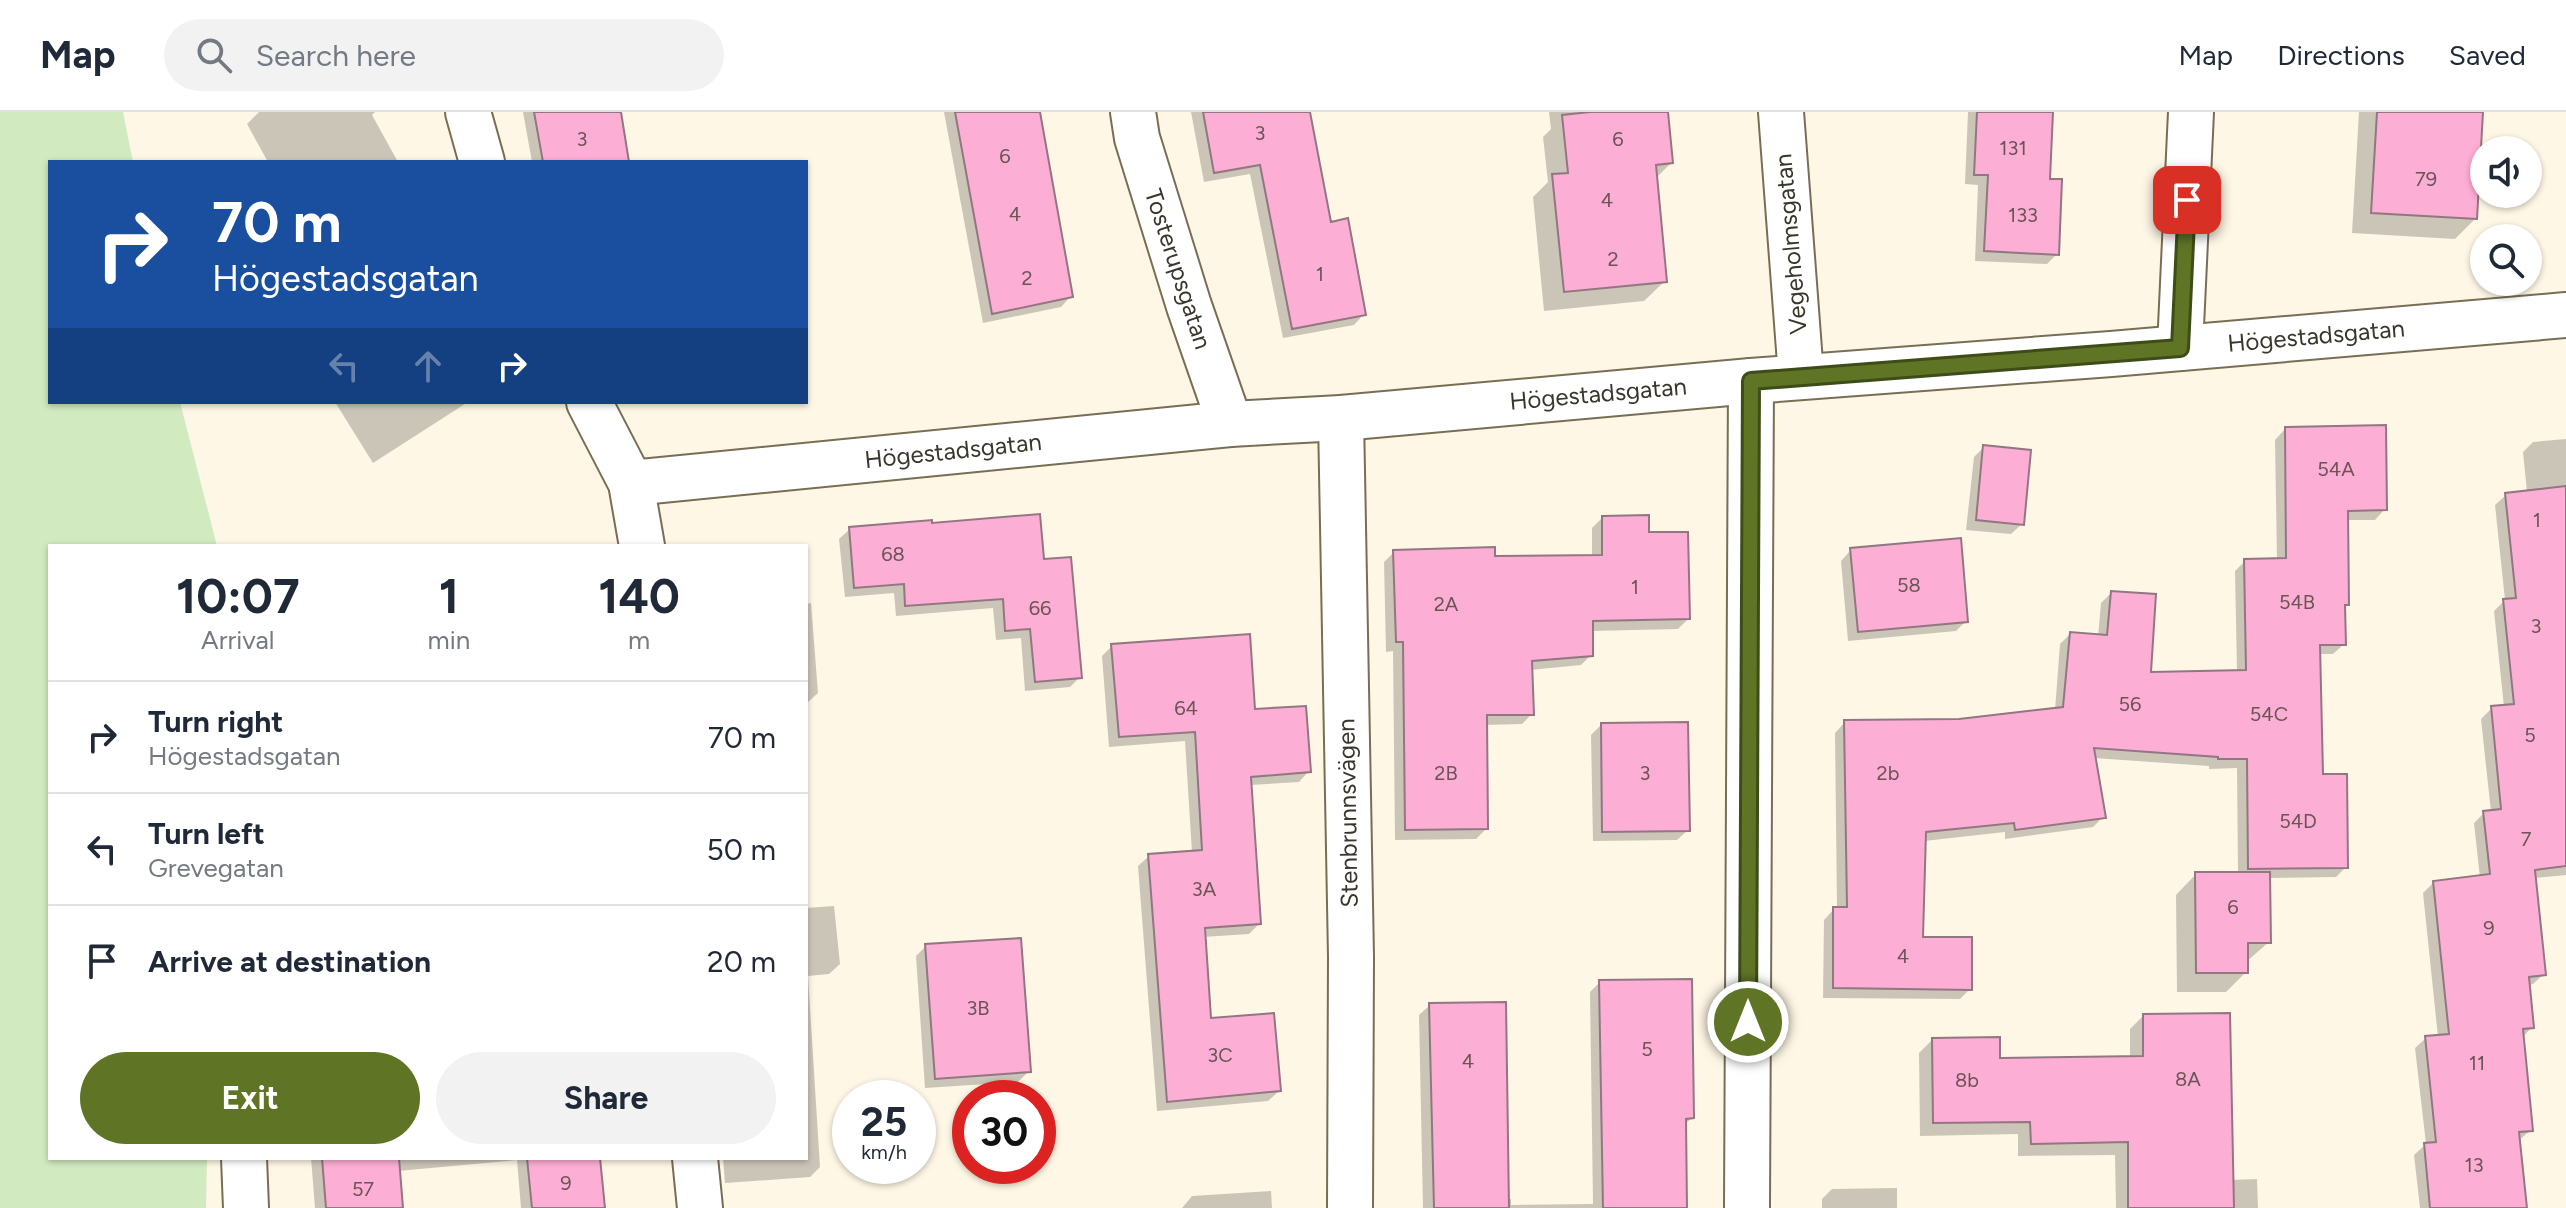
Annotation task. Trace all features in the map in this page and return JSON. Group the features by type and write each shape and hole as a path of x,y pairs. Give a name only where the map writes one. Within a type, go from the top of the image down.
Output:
{"street":[{"path":"468,112 481,160"},
{"name":"Tosterupsgatan","path":"1133,112 1137,138 1184,290 1230,424"},
{"name":"Vegeholmsgatan","path":"1781,112 1801,376"},
{"path":"2180,348 2191,112"},
{"name":"Högestadsgatan","path":"631,483 1230,424 1341,418 1801,376 2566,315"},
{"path":"1747,1208 1751,381"},
{"path":"590,404 631,483 642,544"},
{"name":"Stenbrunnsvägen","path":"1341,418 1351,957 1350,1208"},
{"path":"244,1160 246,1208"},
{"path":"695,1160 700,1208"}],"green space":[{"path":"0,112 123,112 133,160 48,160 48,404 181,404 216,544 48,544 48,1160 207,1160 206,1208 0,1208"}],"building":[{"path":"534,112 621,112 629,160 543,160"},
{"path":"955,112 1040,112 1073,297 992,314"},
{"path":"1203,112 1310,112 1331,222 1348,218 1366,315 1292,329 1260,165 1214,173"},
{"path":"1668,112 1673,163 1656,165 1667,282 1564,292 1552,174 1568,173 1562,115"},
{"path":"1977,112 2053,112 2050,179 2062,179 2059,255 1984,251 1988,175 1974,175"},
{"path":"2377,112 2483,112 2482,136 2470,136 2470,208 2478,208 2477,219 2371,213"},
{"path":"2386,425 2387,510 2348,511 2349,605 2345,605 2346,645 2320,645 2323,774 2347,774 2348,868 2248,869 2247,759 2094,748 2106,818 2015,830 2014,823 1926,832 1923,937 1972,937 1972,990 1833,988 1833,907 1847,907 1844,720 1959,719 2063,707 2070,632 2107,635 2111,591 2156,594 2151,672 2246,670 2244,559 2286,558 2285,427"},
{"path":"1983,445 2031,450 2024,525 1976,520"},
{"path":"2566,486 2566,866 2535,870 2546,975 2529,977 2534,1028 2523,1029 2533,1131 2519,1132 2527,1208 2430,1208 2424,1143 2436,1142 2425,1036 2449,1034 2433,881 2490,874 2483,811 2501,809 2491,706 2514,704 2503,599 2516,598 2505,493"},
{"path":"1040,514 1044,559 1071,557 1082,678 1035,682 1030,629 1005,631 1003,599 905,606 904,584 854,588 849,527"},
{"path":"1649,515 1649,532 1688,532 1690,619 1593,621 1593,656 1532,661 1534,715 1487,715 1488,829 1405,830 1403,642 1396,642 1393,550 1495,547 1495,556 1602,555 1602,516"},
{"path":"1961,538 1968,622 1858,632 1850,548"},
{"path":"1250,634 1255,709 1306,706 1311,772 1251,777 1261,924 1205,928 1211,1018 1274,1013 1281,1091 1167,1102 1148,854 1202,850 1195,732 1119,737 1111,644"},
{"path":"1688,722 1690,831 1602,832 1601,723"},
{"path":"2195,872 2270,872 2271,943 2248,943 2248,973 2196,973"},
{"path":"1021,938 1031,1072 935,1079 925,944"},
{"path":"1692,979 1694,1118 1686,1119 1687,1208 1603,1208 1599,980"},
{"path":"1506,1002 1509,1208 1434,1208 1429,1003"},
{"path":"2230,1013 2234,1208 2128,1208 2128,1142 2031,1144 2030,1122 1933,1123 1932,1038 2000,1037 2000,1058 2143,1056 2143,1014"},
{"path":"322,1160 399,1160 403,1208 326,1208"},
{"path":"527,1160 600,1160 605,1208 532,1208"}],"route":[{"path":"1748,1022 1751,381 2180,348 2187,200"}]}
